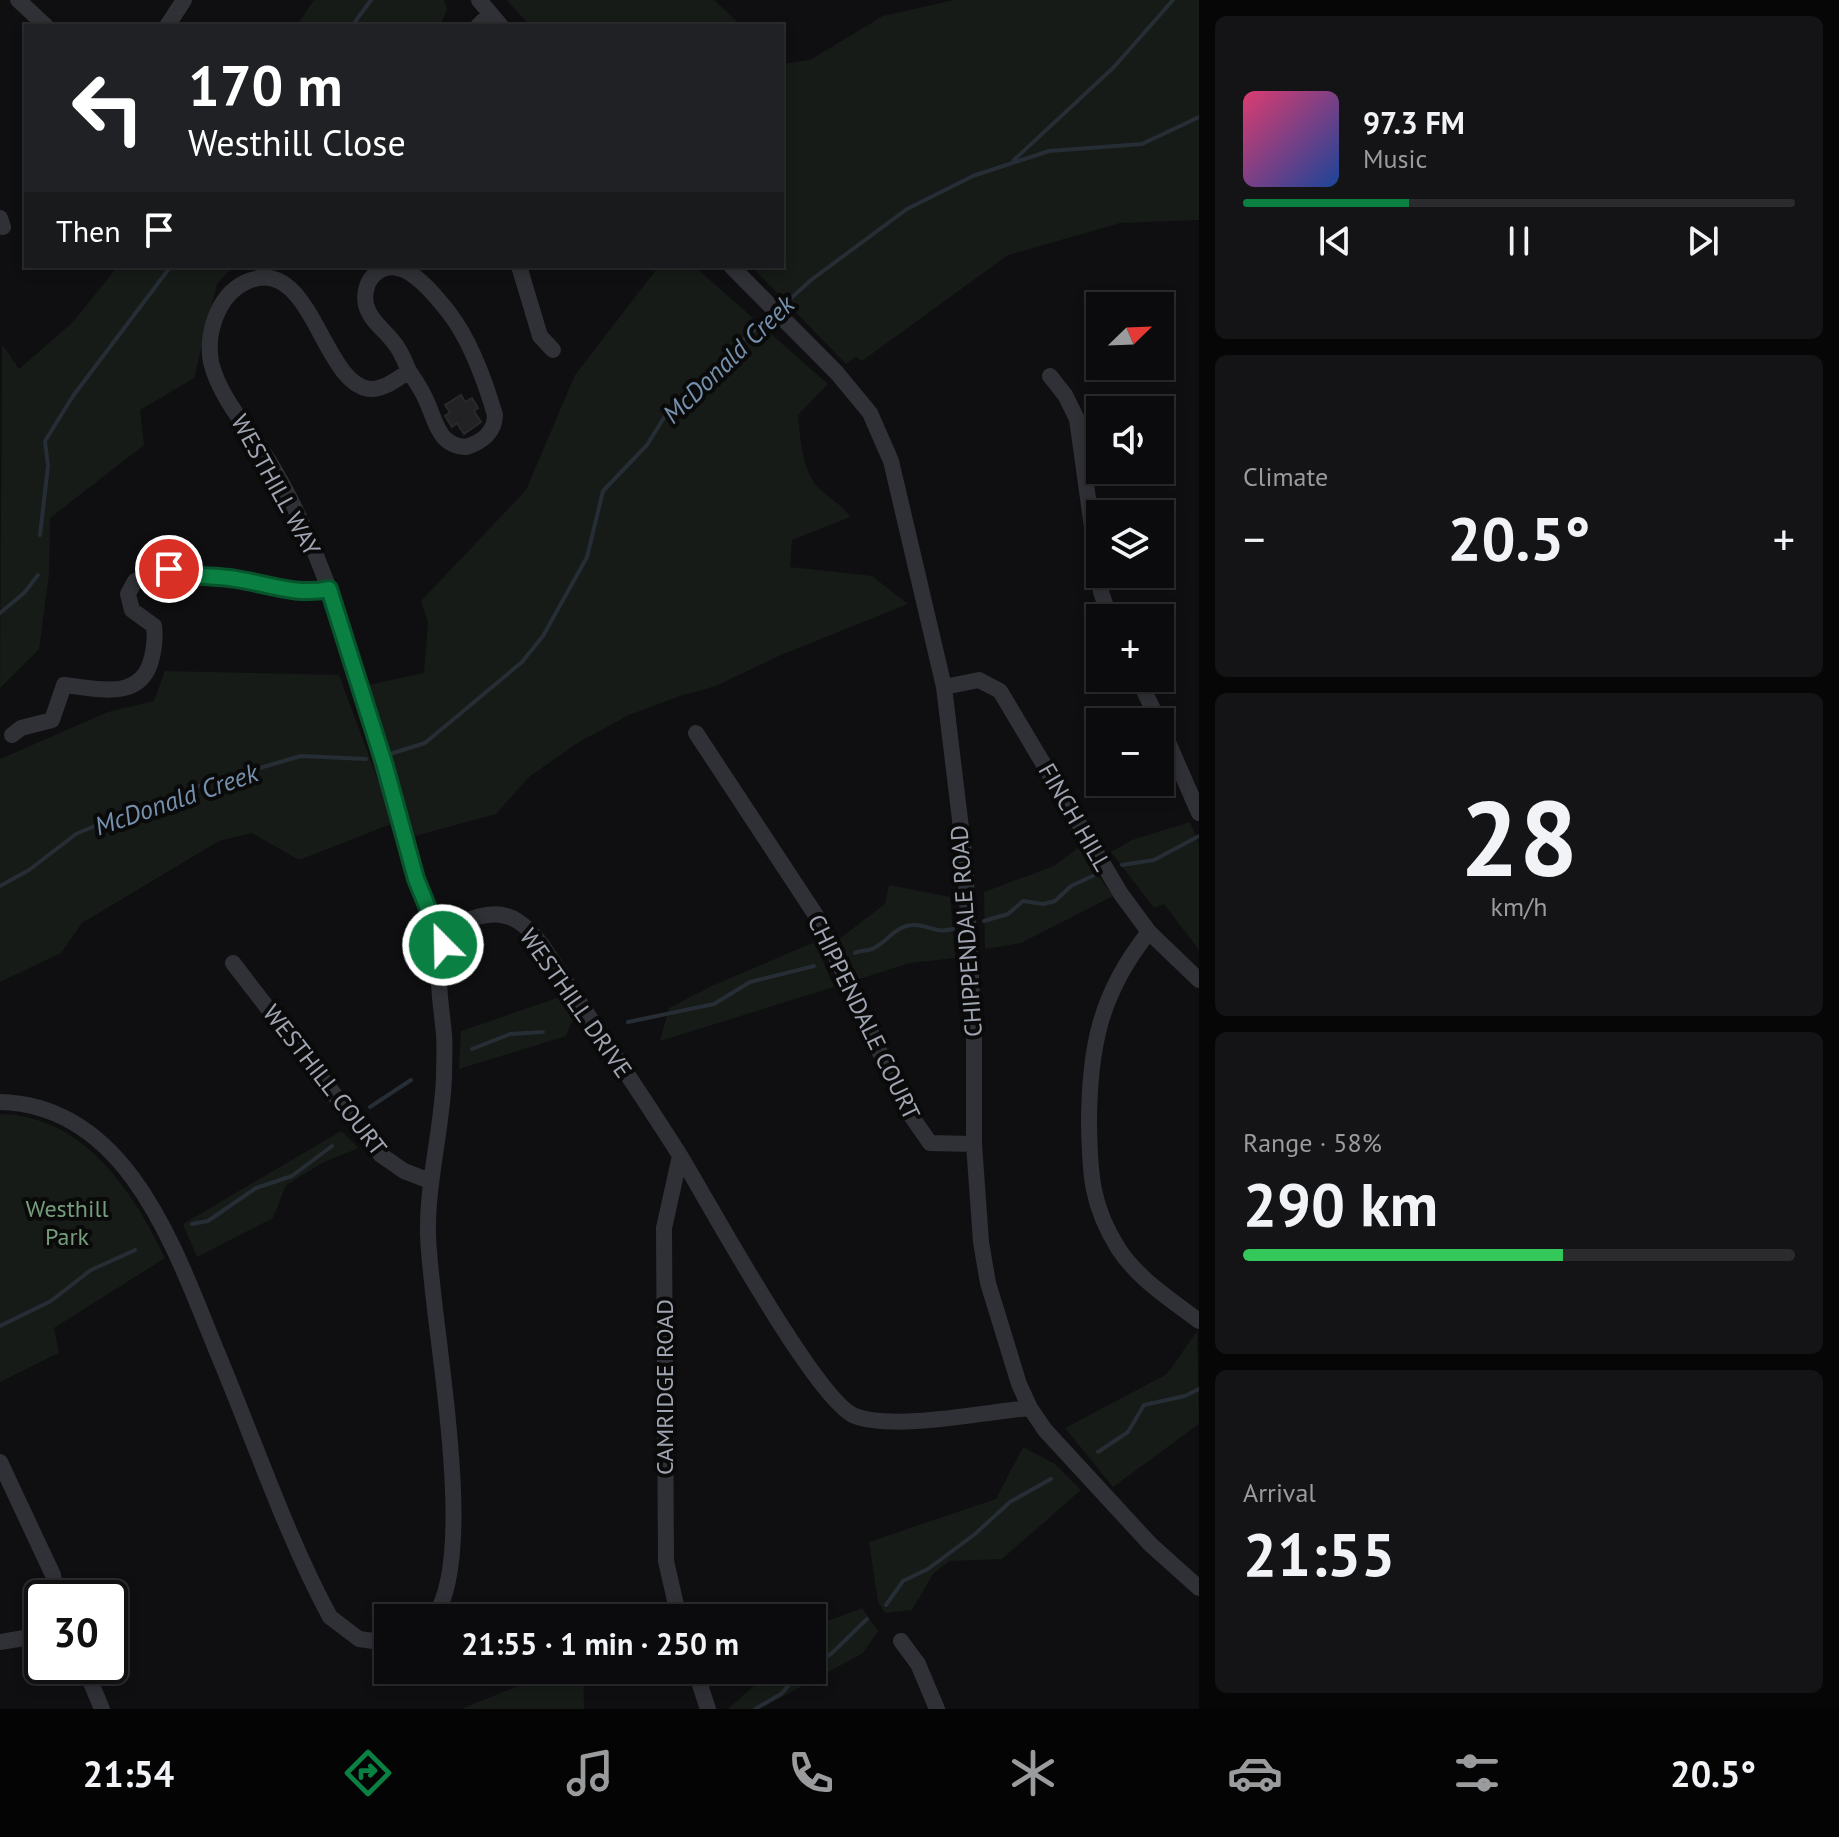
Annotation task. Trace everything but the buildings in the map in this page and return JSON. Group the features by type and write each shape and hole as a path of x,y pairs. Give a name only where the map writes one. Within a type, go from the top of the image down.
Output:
{"street":[{"path":"18,0 44,24"},
{"path":"168,24 184,0"},
{"path":"479,0 490,22"},
{"path":"390,268 412,273 458,325 495,415 495,422 487,436 466,447 453,445 443,438 421,389 409,371 397,345 367,307 369,282 378,272 390,268"},
{"path":"520,268 540,336 553,350"},
{"name":"CHIPPENDALE ROAD","path":"733,268 837,373 870,413 891,461 944,687 965,861 974,1036 974,1144 981,1242 988,1283 1019,1384 1045,1430 1150,1544 1199,1588"},
{"name":"WESTHILL WAY","path":"409,371 378,388 354,383 292,291 283,283 262,279 244,284 227,297 213,325 210,358 214,374 292,503 329,589 385,766 416,879 443,945"},
{"path":"1050,376 1065,395 1077,419 1105,604"},
{"path":"12,735 21,728 52,720 64,685 120,690 135,686 146,674 156,641 154,626 132,610 128,594 135,581 145,575 169,569 190,577 238,579 300,592 329,589"},
{"name":"FINCH HILL","path":"944,687 979,680 1000,691 1121,894 1149,932 1199,980"},
{"name":"CHIPPENDALE COURT","path":"696,733 819,920 905,1107 919,1128 930,1143 974,1144"},
{"path":"1174,755 1199,813"},
{"name":"WESTHILL DRIVE","path":"443,945 458,925 468,920 498,915 521,922 542,945 680,1156 809,1368 837,1404 862,1418 898,1421 1030,1408"},
{"path":"1149,932 1122,970 1095,1034 1090,1069 1090,1178 1098,1209 1119,1250 1150,1284 1199,1321"},
{"path":"442,1604 449,1579 454,1510 429,1254 430,1181 441,1118 444,1077 438,968 443,945"},
{"name":"WESTHILL COURT","path":"233,963 381,1155 404,1171 430,1181"},
{"path":"0,1102 35,1107 74,1123 109,1152 138,1186 175,1251 330,1617 359,1639 374,1641"},
{"name":"CAMRIDGE ROAD","path":"676,1604 666,1561 664,1228 680,1156"},
{"path":"0,1462 54,1580"},
{"path":"0,1642 24,1638"},
{"path":"901,1641 918,1664 937,1709"},
{"path":"92,1684 102,1709"},
{"path":"700,1684 708,1709"}],"green space":[{"path":"314,0 444,0 447,9 441,24 297,24"},
{"path":"507,0 714,0 740,24 528,24"},
{"path":"954,0 1199,0 1199,220 1120,223 1008,255 862,361 855,357 846,364 753,268 784,268 784,64 810,60 883,16"},
{"path":"116,268 232,268 217,284 194,378 140,410 144,445 50,518 49,574 39,649 0,688 2,344 19,369 73,322"},
{"path":"657,268 696,268 828,384 798,415 801,443 813,480 850,517 792,540 790,567 872,576 908,604 781,655 716,686 629,715 579,742 529,777 496,814 415,836 368,685 424,673 428,622 421,601 526,490 575,375"},
{"path":"165,671 339,675 394,823 299,860 252,833 219,841 82,923 61,953 0,982 0,759 108,712 154,701"},
{"path":"1190,822 1199,843 1199,950 1164,904 1154,908 1111,852 1132,840"},
{"path":"1078,848 1113,896 1021,943 985,949 984,892 1054,866"},
{"path":"889,885 950,897 955,958 910,963 856,980 839,939 885,904"},
{"path":"815,942 834,987 660,1041 669,1008 714,985"},
{"path":"563,996 575,1014 566,1036 459,1069 461,1031"},
{"name":"Westhill Park","path":"0,1114 30,1118 56,1128 80,1142 102,1161 137,1207 165,1258 54,1328 59,1353 0,1382"},
{"path":"341,1131 359,1148 324,1162 286,1185 273,1218 197,1257 183,1224"},
{"path":"1197,1331 1199,1424 1113,1487 1065,1428 1167,1374"},
{"path":"1023,1447 1055,1464 1081,1490 1002,1559 949,1561 933,1574 912,1610 885,1613 878,1602 869,1542 996,1499"},
{"path":"862,1608 878,1631 863,1653 826,1673 826,1622"},
{"path":"523,1684 583,1684 584,1709 461,1709"},
{"path":"756,1684 805,1684 759,1709 728,1709"}],"waterway":[{"path":"353,24 371,0"},
{"name":"McDonald Creek","path":"1014,160 1114,67 1173,0"},
{"name":"McDonald Creek","path":"779,309 811,280 907,209 973,176 1049,151 1142,144 1199,117"},
{"path":"40,535 48,466 45,441 73,396 169,268"},
{"name":"McDonald Creek","path":"387,755 425,743 522,662 543,636 587,557 603,491 647,445 665,416 707,386 743,340 772,315"},
{"path":"0,613 24,593 38,575"},
{"name":"McDonald Creek","path":"0,886 29,870 76,834 156,800 171,798 201,785 301,756 366,759"},
{"path":"1122,865 1154,860 1199,836"},
{"path":"984,921 1008,914 1023,901 1043,904 1055,901 1071,886 1097,874"},
{"path":"855,953 872,949 897,930 908,926 953,929"},
{"path":"628,1022 714,1004 750,982 814,966"},
{"path":"472,1049 510,1034 543,1032"},
{"path":"370,1107 411,1080"},
{"path":"192,1224 208,1221 256,1188 292,1176 332,1146"},
{"path":"0,1326 51,1301 91,1270 135,1250"},
{"path":"1098,1452 1128,1432 1144,1405 1185,1396 1199,1389"},
{"path":"886,1605 903,1581 928,1569 975,1534 1010,1502 1051,1479"},
{"path":"826,1657 867,1619"},
{"path":"755,1709 781,1694 790,1684"}],"route":[{"path":"169,569 190,577 238,579 300,592 329,589 385,766 416,879 443,945"}]}
